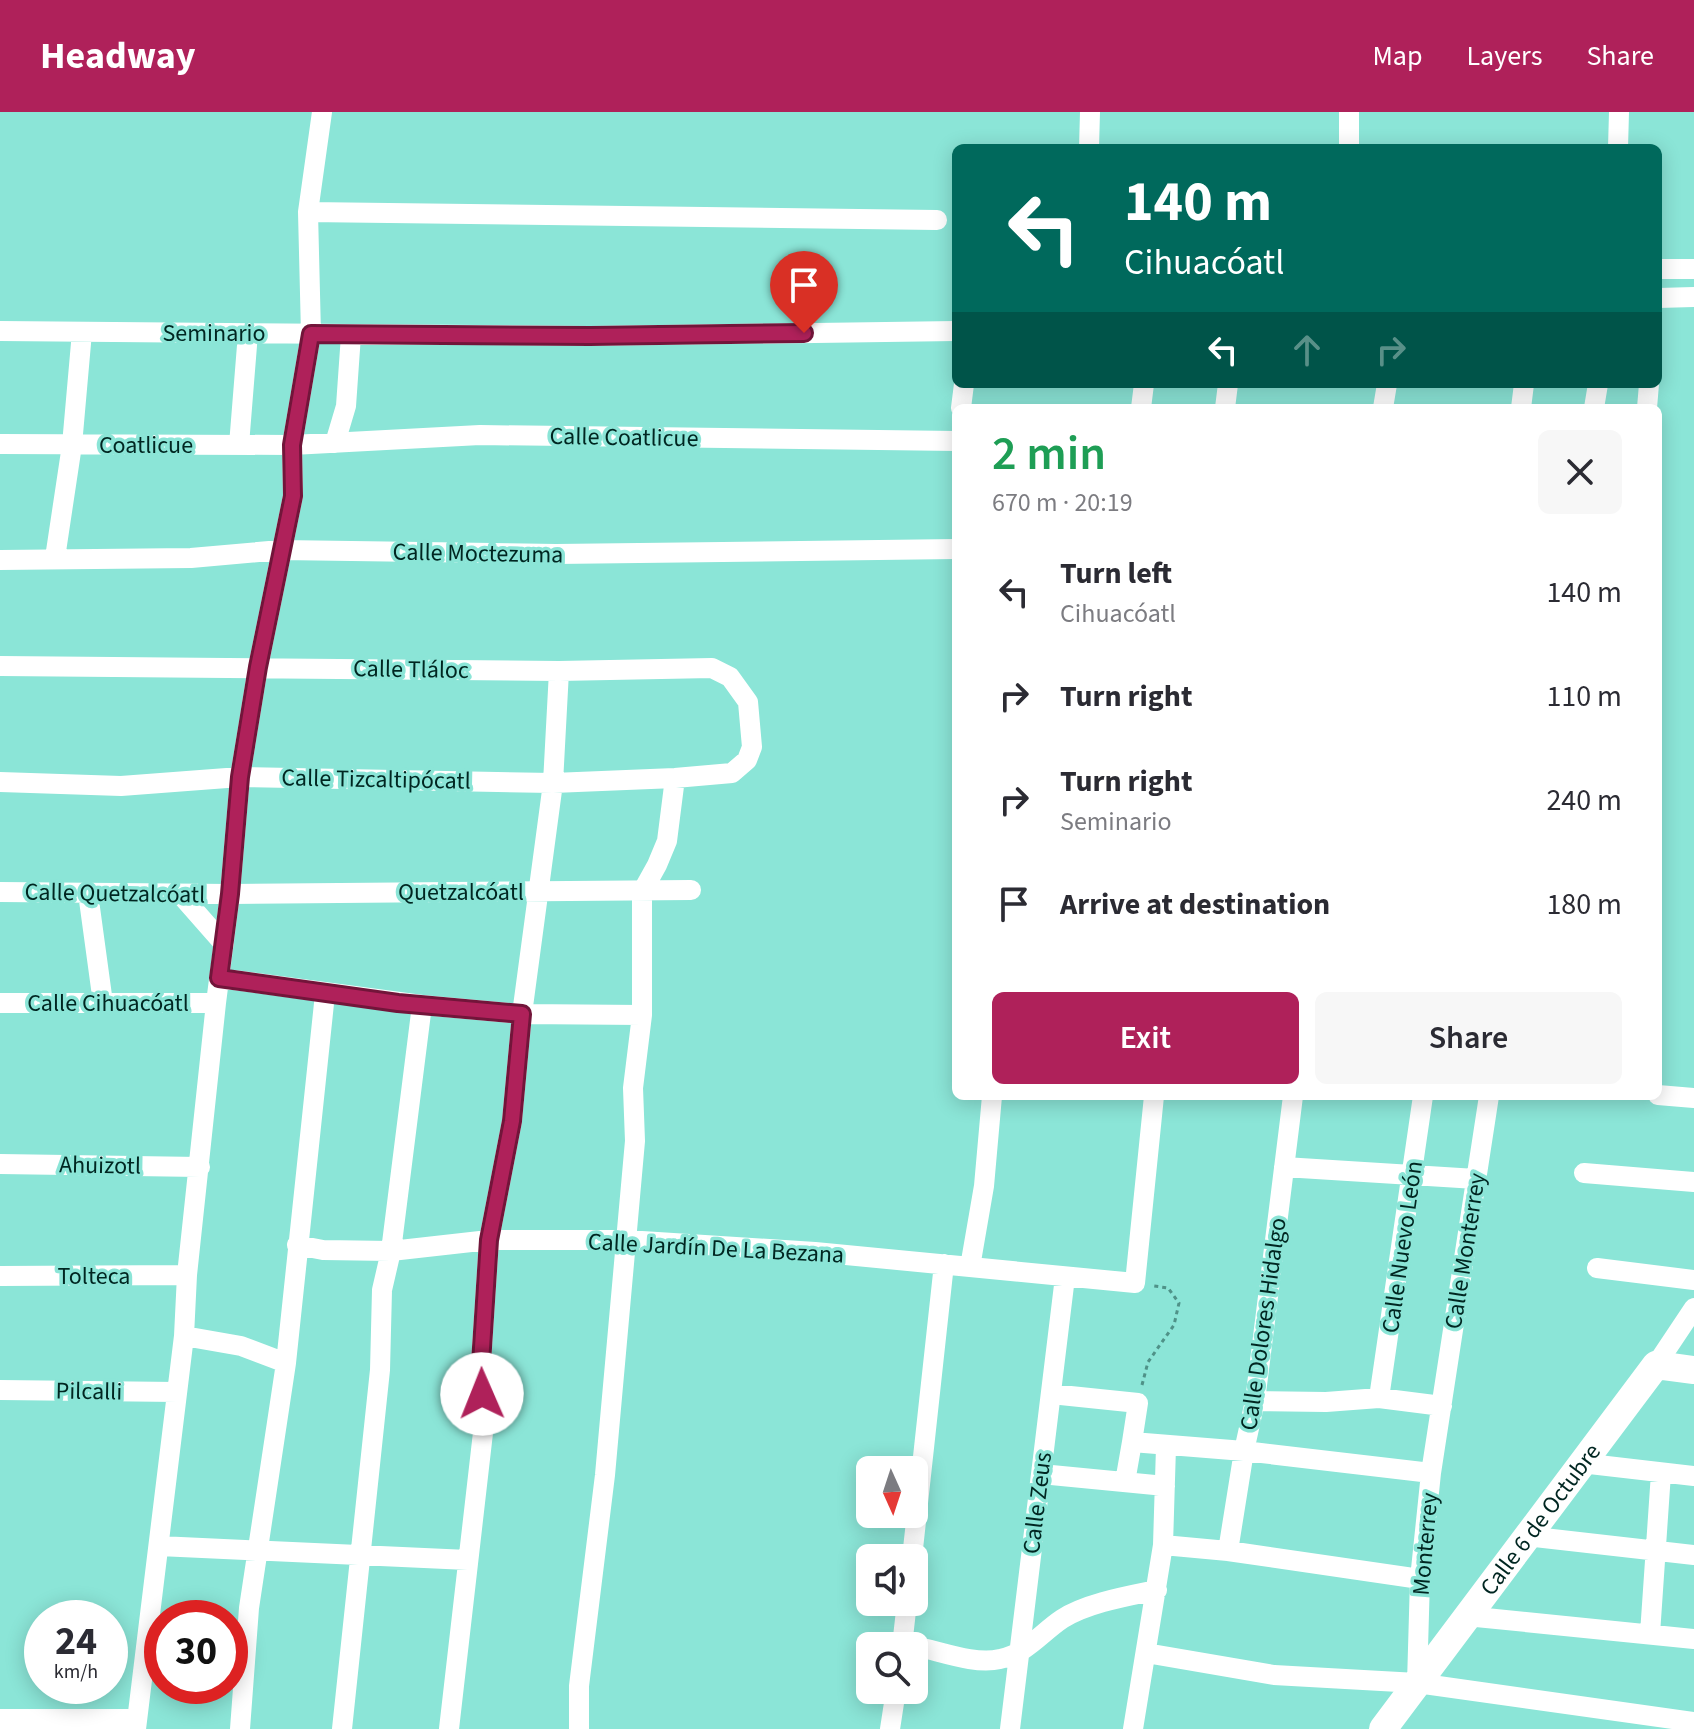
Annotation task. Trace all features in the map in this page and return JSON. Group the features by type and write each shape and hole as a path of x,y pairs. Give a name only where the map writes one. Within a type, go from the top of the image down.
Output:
{"street":[{"path":"0,1719 136,1724 184,1336 187,1275 230,894 240,777 258,667 293,496 282,445 311,334 308,212 322,112"},
{"path":"1089,144 1090,112"},
{"path":"1349,112 1349,144"},
{"path":"1618,144 1619,112"},
{"path":"308,212 937,220"},
{"path":"1662,269 1694,269"},
{"path":"1662,298 1694,297"},
{"name":"Seminario","path":"0,331 590,336 952,331"},
{"path":"55,558 72,445 82,332"},
{"path":"239,445 248,333"},
{"path":"335,443 346,406 351,335"},
{"path":"346,406 364,442"},
{"path":"242,412 282,445"},
{"name":"Calle Coatlicue","path":"282,445 480,435 952,441"},
{"name":"Coatlicue","path":"0,444 282,445"},
{"name":"Calle Moctezuma","path":"0,560 191,558 281,550 556,554 952,549"},
{"name":"Calle Tláloc","path":"0,666 559,671 712,668 730,677 748,702 752,747 747,760"},
{"path":"449,1729 484,1424 481,1363 489,1240 512,1121 522,1014 553,783 559,671"},
{"name":"Calle Tizcaltipócatl","path":"0,782 121,786 240,777 553,783 732,773 747,760"},
{"path":"579,1729 579,1686 605,1475 635,1141 633,1088 642,1015 642,892 667,841 675,778"},
{"name":"Quetzalcóatl","path":"230,894 691,890"},
{"name":"Calle Quetzalcóatl","path":"0,892 230,894"},
{"path":"88,893 103,1003"},
{"path":"180,894 224,944"},
{"path":"219,978 325,994 522,1014 642,1015"},
{"path":"240,1729 249,1608 286,1363 325,994"},
{"name":"Calle Cihuacóatl","path":"0,1003 216,1003"},
{"path":"342,1729 380,1370 382,1290 391,1251 422,1005"},
{"path":"1662,1095 1694,1098"},
{"path":"970,1267 984,1186 992,1100"},
{"path":"1135,1283 1154,1100"},
{"name":"Calle Dolores Hidalgo","path":"1228,1551 1255,1401 1292,1100"},
{"name":"Calle Nuevo León","path":"1379,1398 1422,1100"},
{"name":"Calle Monterrey","path":"1442,1406 1488,1100"},
{"name":"Ahuizotl","path":"0,1164 200,1167"},
{"path":"1284,1167 1476,1179"},
{"path":"1584,1173 1694,1182"},
{"name":"Calle Jardín De La Bezana","path":"297,1245 323,1250 391,1251 489,1240 626,1240 815,1252 1135,1283"},
{"path":"914,1544 944,1264"},
{"path":"1597,1268 1694,1280"},
{"name":"Tolteca","path":"0,1276 187,1275"},
{"name":"Calle Zeus","path":"1010,1729 1065,1277"},
{"name":"Calle 6 de Octubre","path":"1383,1729 1656,1365 1694,1308"},
{"path":"184,1336 241,1346 286,1363"},
{"path":"1656,1365 1694,1370"},
{"name":"Pilcalli","path":"0,1390 177,1392"},
{"path":"1051,1394 1138,1403 1125,1482"},
{"path":"1255,1401 1326,1402 1379,1398 1442,1406"},
{"name":"Monterrey","path":"1417,1683 1420,1579 1431,1473 1442,1406"},
{"path":"1132,1442 1244,1451 1431,1473"},
{"path":"1133,1729 1163,1545 1166,1447"},
{"path":"1581,1463 1694,1476"},
{"path":"1650,1634 1661,1473"},
{"path":"1041,1474 1165,1486"},
{"path":"1526,1536 1694,1555"},
{"path":"1163,1545 1228,1551 1420,1579"},
{"path":"159,1546 468,1560"},
{"path":"928,1650 997,1660 1019,1653 1064,1618 1116,1599 1157,1590"},
{"path":"1466,1616 1694,1639"},
{"path":"1146,1653 1274,1675 1417,1683 1694,1722"},
{"path":"890,1729 894,1704"}],"path":[{"path":"1135,1283 1168,1288 1179,1303 1174,1325 1148,1362 1138,1403"}],"route":[{"path":"482,1394 481,1363 489,1240 512,1121 522,1014 398,1003 219,978 240,777 258,667 293,496 292,445 311,334 590,336 804,333"}]}
